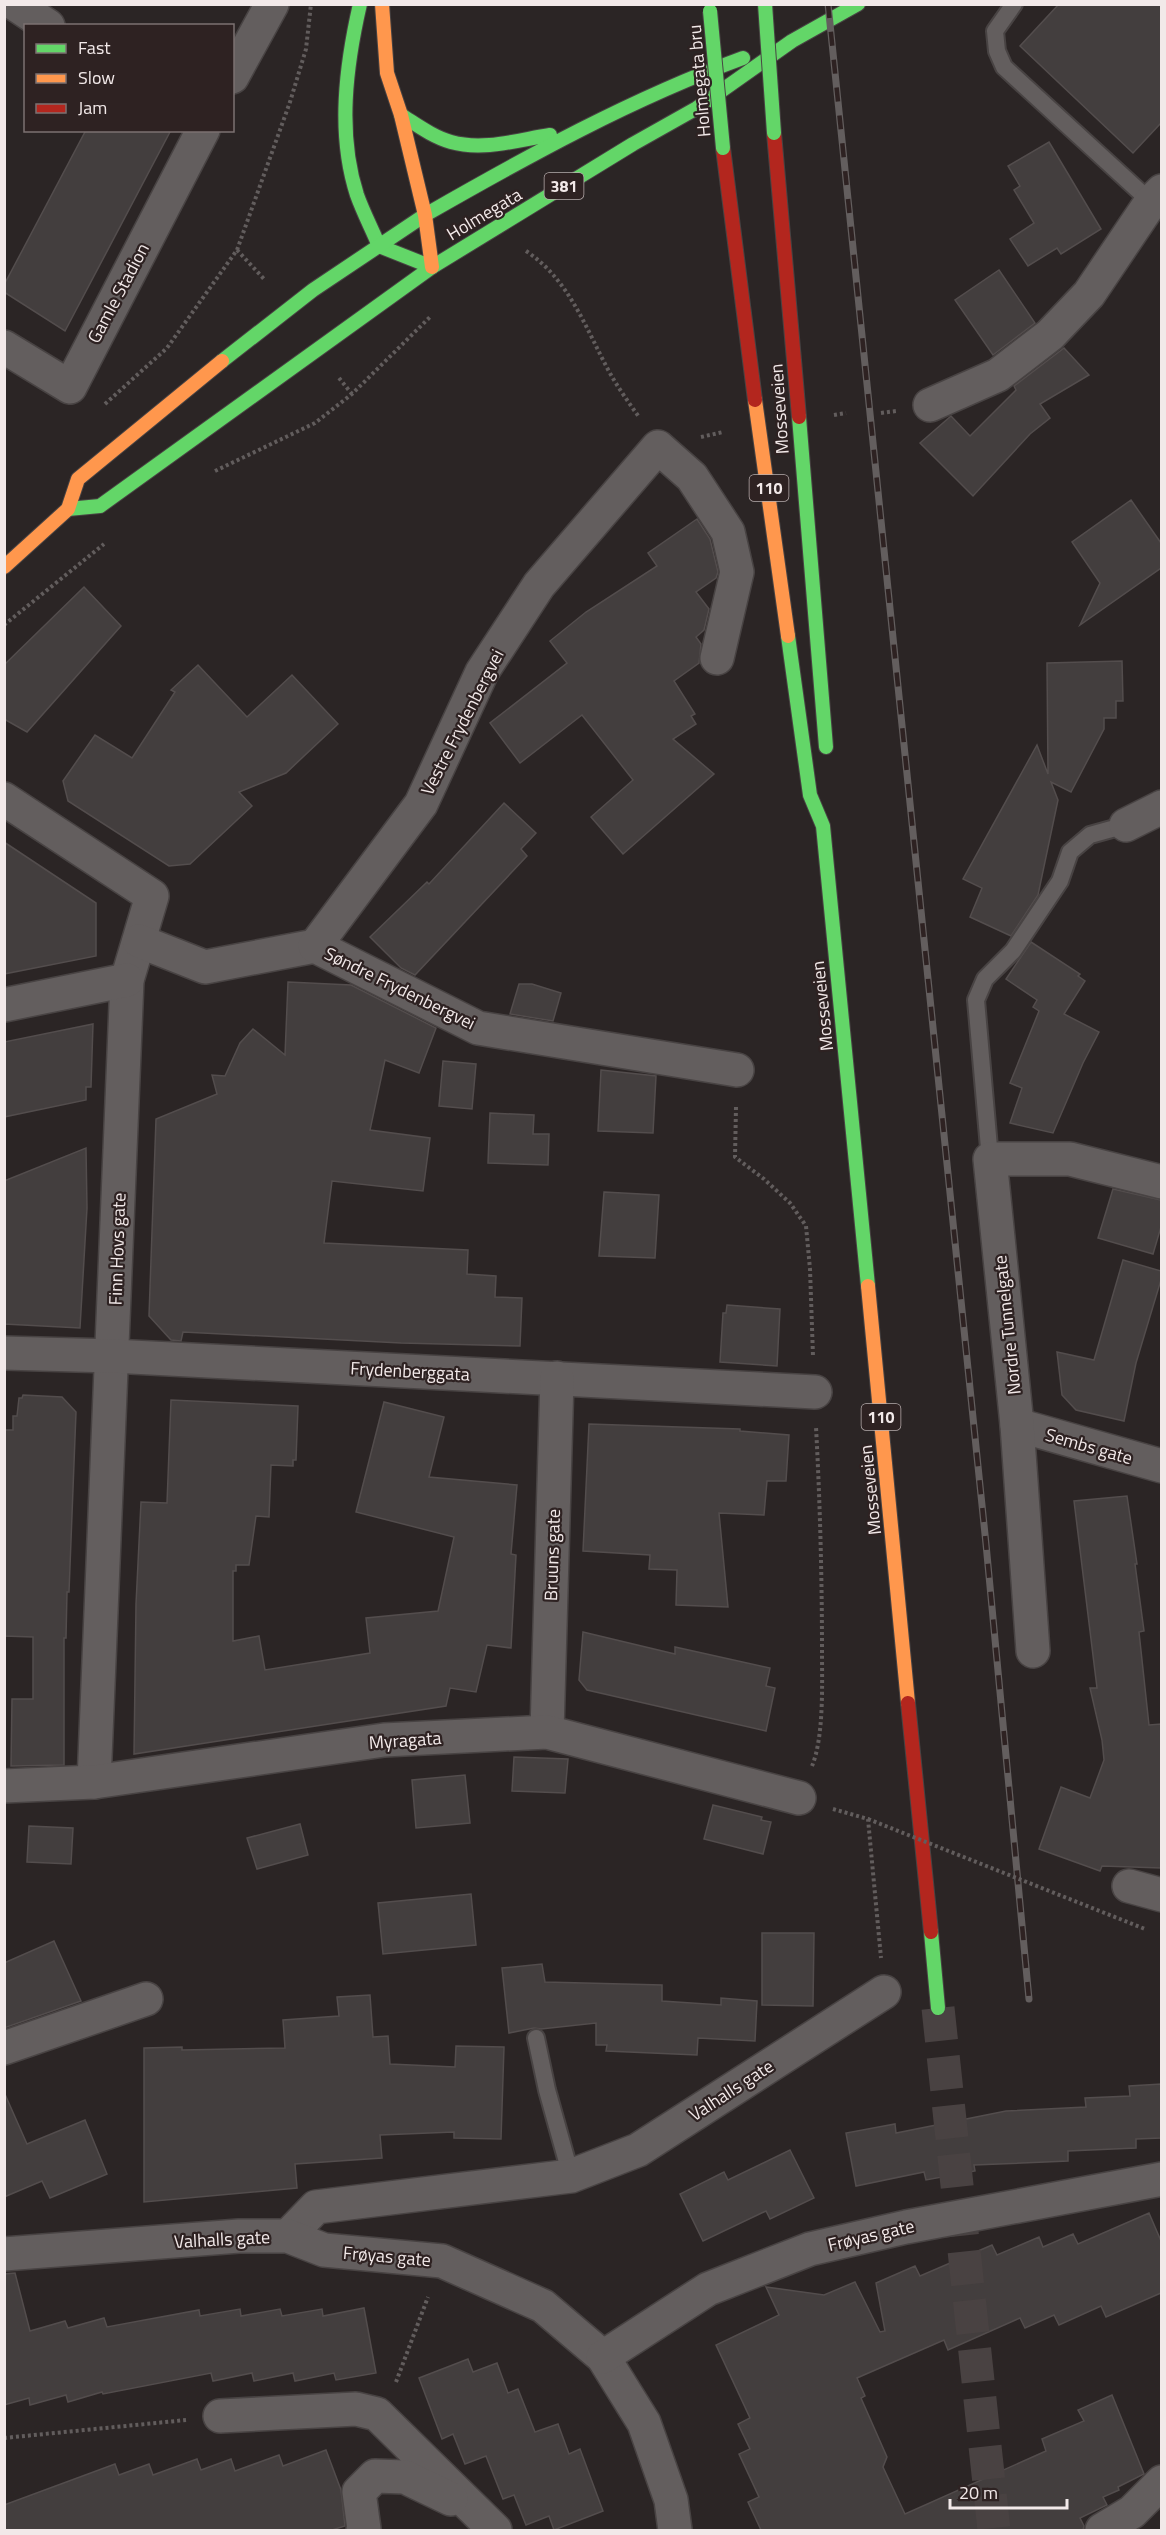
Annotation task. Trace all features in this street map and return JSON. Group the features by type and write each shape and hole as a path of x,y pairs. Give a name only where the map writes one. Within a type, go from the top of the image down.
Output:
{"main road":[{"path":"360,4 353,34 345,96 346,135 357,194 379,246 432,267 425,215 384,54 382,4"},
{"name":"Mosseveien","path":"765,4 774,133 783,213 813,631 827,759"},
{"name":"381","path":"792,41 858,4"},
{"name":"Holmegata bru","path":"710,8 723,148"},
{"name":"Holmegata","path":"68,509 100,506 432,267 633,144 697,108 792,41"},
{"name":"Holmegata","path":"4,567 68,509 78,479 159,411 313,291 425,215 513,164 578,130 693,75 792,41"},
{"name":"Holmegata","path":"401,115 440,138 466,145 494,144 578,130"},
{"name":"Mosseveien","path":"723,148 743,322 766,466 810,795 823,826 938,2008"},
{"name":"Mosseveien","path":"823,826 828,804"}],"street":[{"path":"15,4 45,24"},
{"path":"234,73 272,4"},
{"name":"Gamle Stadion","path":"4,346 70,387 202,132"},
{"path":"930,405 998,375 1050,335 1089,294 1156,197"},
{"path":"658,447 692,477 728,532 737,572 717,658"},
{"name":"Vestre Frydenbergvei","path":"315,946 421,804 482,672 539,585 658,447"},
{"name":"Finn Hovs gate","path":"4,799 152,896 127,980 94,1782"},
{"path":"1126,825 1161,807"},
{"name":"Søndre Frydenbergvei","path":"139,941 205,967 315,946 478,1028 737,1070"},
{"path":"4,1005 127,980"},
{"path":"990,1159 1070,1159 1161,1182"},
{"name":"Nordre Tunnelgate","path":"990,1159 1017,1425 1033,1651"},
{"name":"Frydenberggata","path":"4,1353 112,1356 814,1392"},
{"name":"Bruuns gate","path":"547,1732 557,1378"},
{"name":"Sembs gate","path":"1017,1425 1161,1466"},
{"name":"Myragata","path":"4,1786 94,1782 384,1740 547,1732 799,1798"},
{"path":"1129,1886 1161,1895"},
{"name":"Valhalls gate","path":"4,2254 239,2236 288,2236 316,2207 571,2175 638,2150 884,1992"},
{"path":"4,2048 146,1999"},
{"name":"Frøyas gate","path":"603,2357 708,2289 810,2249 906,2227 1161,2179"},
{"name":"Frøyas gate","path":"288,2236 324,2250 442,2261 543,2306 603,2357 644,2423 671,2500 675,2530"},
{"path":"220,2416 356,2409 377,2414 495,2530"},
{"path":"363,2530 359,2492 375,2476 405,2477 472,2508"},
{"path":"1102,2530 1132,2512 1161,2482"}],"lane":[{"path":"1014,4 995,31 997,51 1004,68 1156,197"},
{"name":"Nordre Tunnelgate","path":"990,1159 976,1000 985,979 1013,951 1060,880 1070,852 1090,835 1126,825"},
{"path":"536,2038 547,2090 571,2175"}],"path":[{"path":"101,407 167,348 237,249 290,102 306,49 311,4"},
{"path":"517,245 542,261 579,309 611,376 658,447"},
{"path":"237,249 268,284"},
{"path":"208,475 315,423 352,394 434,313"},
{"path":"4,625 111,538"},
{"path":"884,1992 868,1819 1145,1929"},
{"path":"377,2414 396,2382 442,2261"},
{"path":"4,2438 220,2416"}],"building":[{"path":"1059,4 1161,4 1161,123 1133,153 1020,46"},
{"path":"85,132 170,132 65,331 4,292 4,285"},
{"path":"1049,142 1101,229 1061,254 1057,248 1028,266 1010,239 1034,223 1014,190 1020,186 1008,166"},
{"path":"999,270 1035,323 993,355 955,300"},
{"path":"1064,348 1089,375 1040,404 1050,418 1030,434 973,496 920,443 951,416 970,436 1016,390 1014,386"},
{"path":"1131,500 1161,543 1161,568 1080,625 1100,583 1072,542"},
{"path":"697,519 710,539 718,572 716,578 696,592 709,609 704,630 696,637 701,644 699,663 674,681 695,714 691,716 696,724 673,739 714,774 623,854 591,817 633,780 582,715 520,763 490,723 567,663 550,641 586,612 657,566 648,553"},
{"path":"84,587 121,626 27,732 4,719 4,665"},
{"path":"1122,661 1123,701 1116,701 1116,718 1104,718 1104,729 1071,792 1051,782 1058,800 1038,895 1011,936 970,917 982,888 963,879 1037,745 1048,774 1047,663"},
{"path":"198,665 247,717 292,675 338,724 286,773 239,792 252,806 190,864 169,866 68,801 63,781 95,735 132,758 175,692 171,690"},
{"path":"504,803 536,833 521,849 527,856 415,975 401,968 370,937 427,882 429,884"},
{"path":"4,842 96,903 96,956 4,974"},
{"path":"1031,942 1080,974 1078,976 1085,981 1064,1014 1099,1032 1053,1133 1010,1123 1022,1088 1010,1083 1039,1011 1033,1007 1037,1000 1006,979"},
{"path":"288,982 351,985 436,1028 419,1073 385,1060 370,1130 430,1138 423,1191 332,1181 324,1243 468,1250 467,1274 496,1276 495,1297 522,1298 520,1346 401,1343 183,1332 181,1341 171,1340 149,1316 156,1119 217,1094 212,1075 225,1076 240,1043 253,1029 285,1055"},
{"path":"519,984 532,984 561,993 553,1021 510,1014"},
{"path":"93,1024 91,1087 86,1087 86,1100 4,1117 4,1042"},
{"path":"443,1061 476,1064 472,1109 439,1106"},
{"path":"601,1070 656,1076 653,1133 598,1131"},
{"path":"490,1113 534,1115 533,1134 549,1134 548,1165 488,1163"},
{"path":"86,1148 87,1208 80,1328 4,1324 4,1181"},
{"path":"1113,1189 1161,1200 1161,1227 1153,1254 1098,1238"},
{"path":"604,1192 659,1195 655,1258 599,1256"},
{"path":"1123,1260 1161,1271 1161,1280 1136,1363 1124,1421 1076,1410 1062,1395 1057,1352 1094,1360"},
{"path":"727,1305 780,1309 777,1366 720,1362 723,1313 726,1313"},
{"path":"23,1395 62,1397 76,1412 69,1592 67,1592 66,1638 64,1638 64,1765 11,1766 12,1699 33,1699 33,1637 4,1636 4,1430 13,1430 13,1416 17,1416 19,1398"},
{"path":"171,1400 298,1406 296,1460 293,1460 293,1466 271,1465 269,1517 256,1516 249,1565 236,1565 236,1571 233,1571 233,1641 259,1636 265,1670 370,1653 366,1618 438,1611 454,1537 356,1512 384,1402 444,1417 429,1477 517,1485 511,1554 516,1555 511,1648 487,1645 476,1692 450,1688 446,1706 134,1754 136,1604 141,1502 167,1503"},
{"path":"589,1424 740,1429 740,1431 789,1435 786,1481 767,1481 764,1515 719,1513 728,1607 676,1605 677,1570 649,1569 650,1555 583,1551"},
{"path":"1127,1496 1144,1631 1139,1632 1149,1725 1161,1724 1161,1868 1102,1866 1100,1871 1039,1849 1061,1787 1090,1798 1104,1760 1102,1740 1090,1688 1097,1688 1074,1501"},
{"path":"583,1632 675,1654 675,1647 770,1668 766,1686 775,1688 766,1731 587,1690 579,1680"},
{"path":"514,1757 568,1759 565,1793 512,1791"},
{"path":"465,1775 470,1823 416,1828 412,1780"},
{"path":"713,1805 762,1817 761,1820 771,1822 763,1854 704,1839"},
{"path":"300,1824 308,1855 257,1869 247,1838"},
{"path":"29,1826 73,1828 71,1864 27,1862"},
{"path":"471,1894 476,1945 383,1954 378,1903"},
{"path":"762,1933 814,1933 813,2006 762,2005"},
{"path":"54,1941 81,2001 4,2028 4,1963"},
{"path":"542,1964 545,1982 662,1985 662,2001 721,2005 721,1998 757,2001 755,2041 698,2038 697,2055 606,2051 607,2045 596,2045 596,2023 534,2028 509,2033 502,1968"},
{"path":"370,1995 373,2037 388,2036 390,2064 455,2067 456,2046 504,2047 501,2139 454,2138 454,2132 380,2135 382,2158 295,2164 297,2188 144,2202 144,2048 182,2047 182,2050 285,2048 283,2020 339,2016 337,1997"},
{"path":"1161,2084 1161,2138 1136,2139 1136,2148 1068,2151 1068,2161 974,2165 975,2171 926,2180 924,2172 856,2186 846,2133 895,2124 896,2133 1006,2111 1086,2107 1085,2098 1130,2096 1129,2086"},
{"path":"4,2092 27,2144 85,2120 107,2174 50,2198 42,2181 4,2197"},
{"path":"790,2150 814,2198 770,2219 766,2211 703,2241 680,2194 724,2172 728,2180"},
{"path":"1149,2213 1161,2241 1161,2293 1106,2317 1101,2306 1059,2325 1054,2315 1025,2328 1020,2318 948,2350 944,2340 857,2378 865,2396 861,2398 887,2457 883,2467 905,2514 1046,2451 1042,2439 1084,2421 1078,2410 1112,2395 1144,2474 1103,2497 1107,2505 1080,2518 1084,2526 1083,2530 761,2530 748,2502 759,2497 739,2454 750,2449 738,2424 750,2418 716,2345 779,2315 766,2287 824,2295 855,2282 880,2332 885,2331 876,2283 915,2266 920,2276 992,2245 997,2255 1039,2237 1043,2247 1073,2234 1078,2244"},
{"path":"15,2273 30,2331 65,2321 68,2328 104,2318 107,2327 199,2310 200,2316 240,2309 241,2316 280,2309 282,2316 322,2309 323,2316 364,2308 376,2373 336,2380 334,2373 295,2381 293,2373 254,2381 252,2373 213,2381 211,2373 103,2394 102,2392 68,2402 66,2395 30,2405 29,2398 4,2405 4,2274"},
{"path":"468,2359 473,2372 497,2363 508,2393 518,2389 535,2432 558,2424 569,2454 580,2449 603,2511 554,2530 549,2516 526,2525 514,2495 503,2499 486,2456 465,2464 453,2434 442,2439 419,2378"},
{"path":"326,2450 341,2490 345,2526 332,2530 4,2530 4,2505 115,2464 119,2475 149,2464 153,2475 197,2459 201,2470 231,2459 235,2471 279,2455 283,2466"}],"tunnel":[{"path":"938,2008 994,2530"}],"railway":[{"path":"828,4 986,1544 1029,1999"}],"traffic: fast":[{"path":"360,4 351,51 345,124 351,172 357,195 379,246 432,267"},
{"path":"765,4 774,133"},
{"path":"432,267 633,144 697,108 792,41 858,4"},
{"path":"710,11 723,148"},
{"path":"425,215 502,171 620,110 743,58"},
{"path":"401,115 438,137 463,144 500,144 550,135"},
{"path":"222,361 313,290 425,215"},
{"path":"68,509 100,506 432,267"},
{"path":"799,417 826,747"},
{"path":"788,636 810,795 823,826 868,1286"},
{"path":"931,1932 938,2008"}],"traffic: slow":[{"path":"382,4 387,73 401,115 425,215 432,267"},
{"path":"4,567 68,509 78,479 222,361"},
{"path":"755,400 788,636"},
{"path":"868,1286 908,1703"}],"traffic: jam":[{"path":"774,133 799,417"},
{"path":"723,148 755,400"},
{"path":"908,1703 931,1932"}]}
